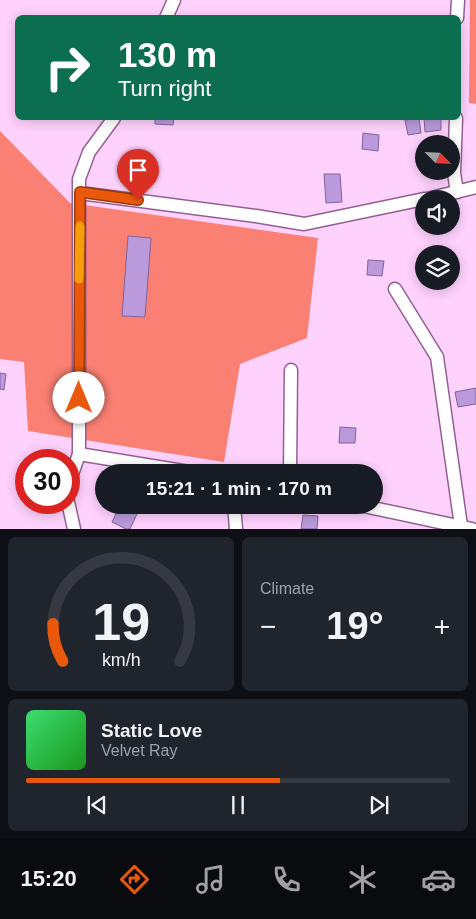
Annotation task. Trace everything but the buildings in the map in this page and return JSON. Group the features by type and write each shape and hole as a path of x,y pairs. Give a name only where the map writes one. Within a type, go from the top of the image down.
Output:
{"street":[{"path":"167,15 174,0"},
{"path":"457,15 458,0"},
{"path":"79,449 79,179 89,152 113,120"},
{"path":"456,120 454,173 457,190"},
{"path":"460,191 476,188"},
{"path":"80,192 304,224 415,201"},
{"path":"383,513 413,523 466,528 437,357 395,289"},
{"path":"290,464 291,370"},
{"path":"80,454 140,464"},
{"path":"71,514 74,529"},
{"path":"235,514 236,529"}],"shaded area":[{"path":"470,0 476,0 476,104 469,103"},
{"path":"0,131 70,203 318,238 307,338 240,364 224,462 28,431 24,362 0,359"}],"slow traffic":[{"path":"79,279 80,226"}],"route":[{"path":"79,398 80,192 138,200"}]}
